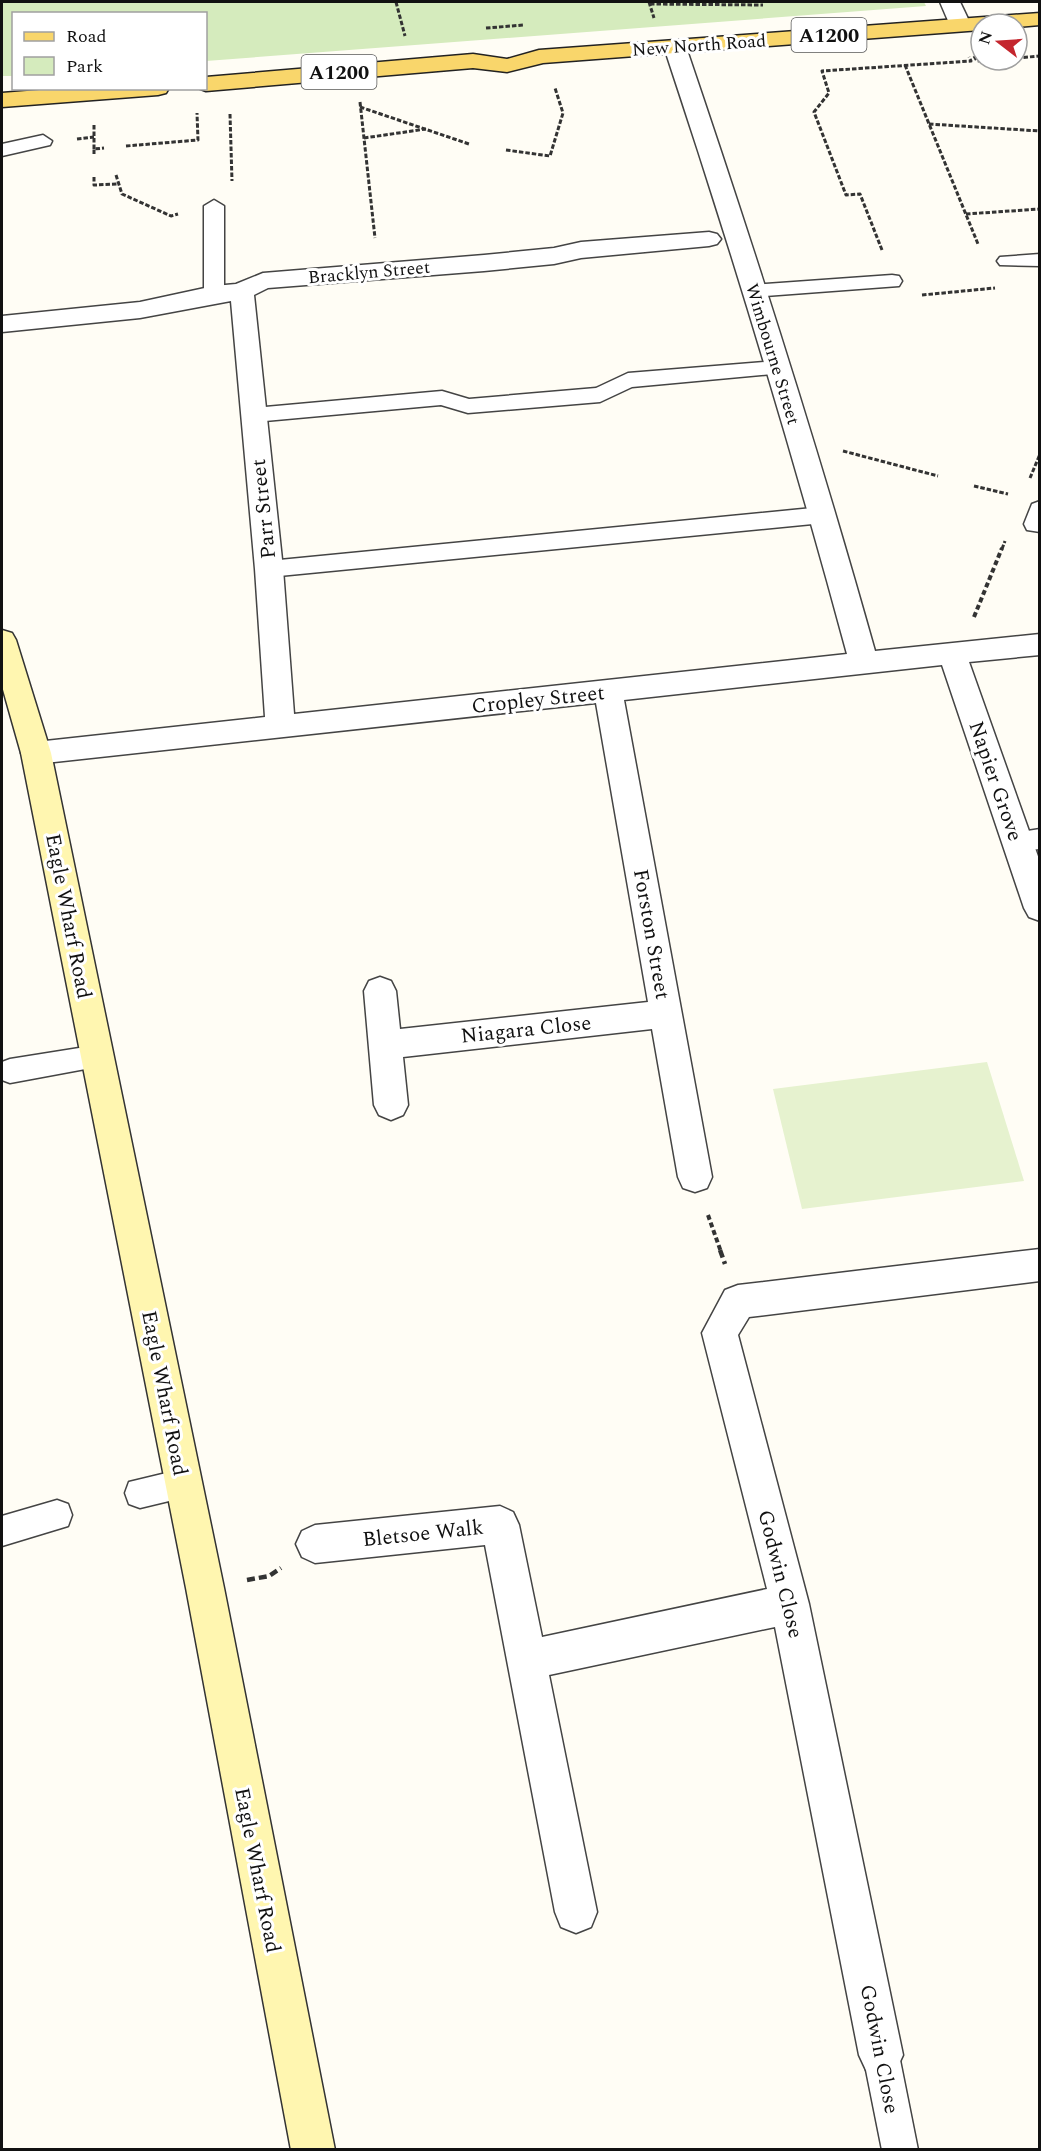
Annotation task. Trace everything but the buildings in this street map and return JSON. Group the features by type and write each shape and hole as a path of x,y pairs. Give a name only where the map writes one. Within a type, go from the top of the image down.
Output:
{"main road":[{"name":"New North Road","path":"207,84 473,61 498,67 522,66 538,57 1040,19"},
{"path":"2,100 132,90"},
{"name":"Eagle Wharf Road","path":"2,640 36,753 205,1588 313,2150"}],"street":[{"path":"950,2 960,25"},
{"name":"Wimbourne Street","path":"675,47 739,237 776,368 824,514 864,664"},
{"name":"Bracklyn Street","path":"2,324 140,310 227,293 263,282 554,256 581,250 710,239"},
{"name":"Parr Street","path":"227,293 244,306 269,569 280,727"},
{"name":"Cropley Street","path":"36,753 1040,644"},
{"name":"Napier Grove","path":"955,654 1028,840 1040,908"},
{"name":"Forston Street","path":"608,691 695,1177"},
{"path":"380,992 391,1105"},
{"name":"Niagara Close","path":"385,1045 666,1014"},
{"path":"738,1302 1040,1265"},
{"name":"Godwin Close","path":"738,1302 720,1333 790,1605 881,2055"},
{"name":"Bletsoe Walk","path":"315,1544 500,1525 576,1912"},
{"path":"525,1660 790,1605"}],"lane":[{"path":"2,150 43,141"},
{"path":"214,206 227,293"},
{"name":"Bracklyn Street","path":"710,239 739,237"},
{"path":"1007,261 1040,260"},
{"path":"753,291 882,275"},
{"path":"253,415 442,398 468,406 600,395 628,380 776,368"},
{"path":"1040,508 1035,524 1040,524"},
{"path":"269,569 824,514"},
{"path":"10,1071 98,1057"},
{"path":"140,1493 183,1484"},
{"path":"2,1532 57,1515"},
{"name":"Godwin Close","path":"881,2055 900,2150"}],"path":[{"path":"396,2 409,46"},
{"path":"650,4 764,5"},
{"path":"969,61 822,71 829,93 814,112 846,195 860,194 884,256 882,275 887,297 997,288 992,278"},
{"path":"906,65 978,244"},
{"path":"506,150 550,156 563,113 554,83"},
{"path":"359,97 379,272"},
{"path":"360,107 469,144"},
{"path":"116,175 122,194 171,216 214,206 232,182 230,109"},
{"path":"197,110 199,145"},
{"path":"94,118 94,154"},
{"path":"929,124 1040,130"},
{"path":"364,138 426,129"},
{"path":"126,146 198,140"},
{"path":"94,148 104,148"},
{"path":"94,177 94,185 118,184"},
{"path":"966,214 1040,209"},
{"path":"799,439 938,476"},
{"path":"1026,487 1040,454"},
{"path":"955,654 1006,539"},
{"path":"695,1177 738,1302"},
{"path":"205,1588 269,1576 315,1544"}],"green space":[{"path":"2,2 924,2 926,6 207,61 207,12 12,12 12,76 2,76"},
{"path":"987,1062 1024,1181 802,1209 773,1089"}]}
